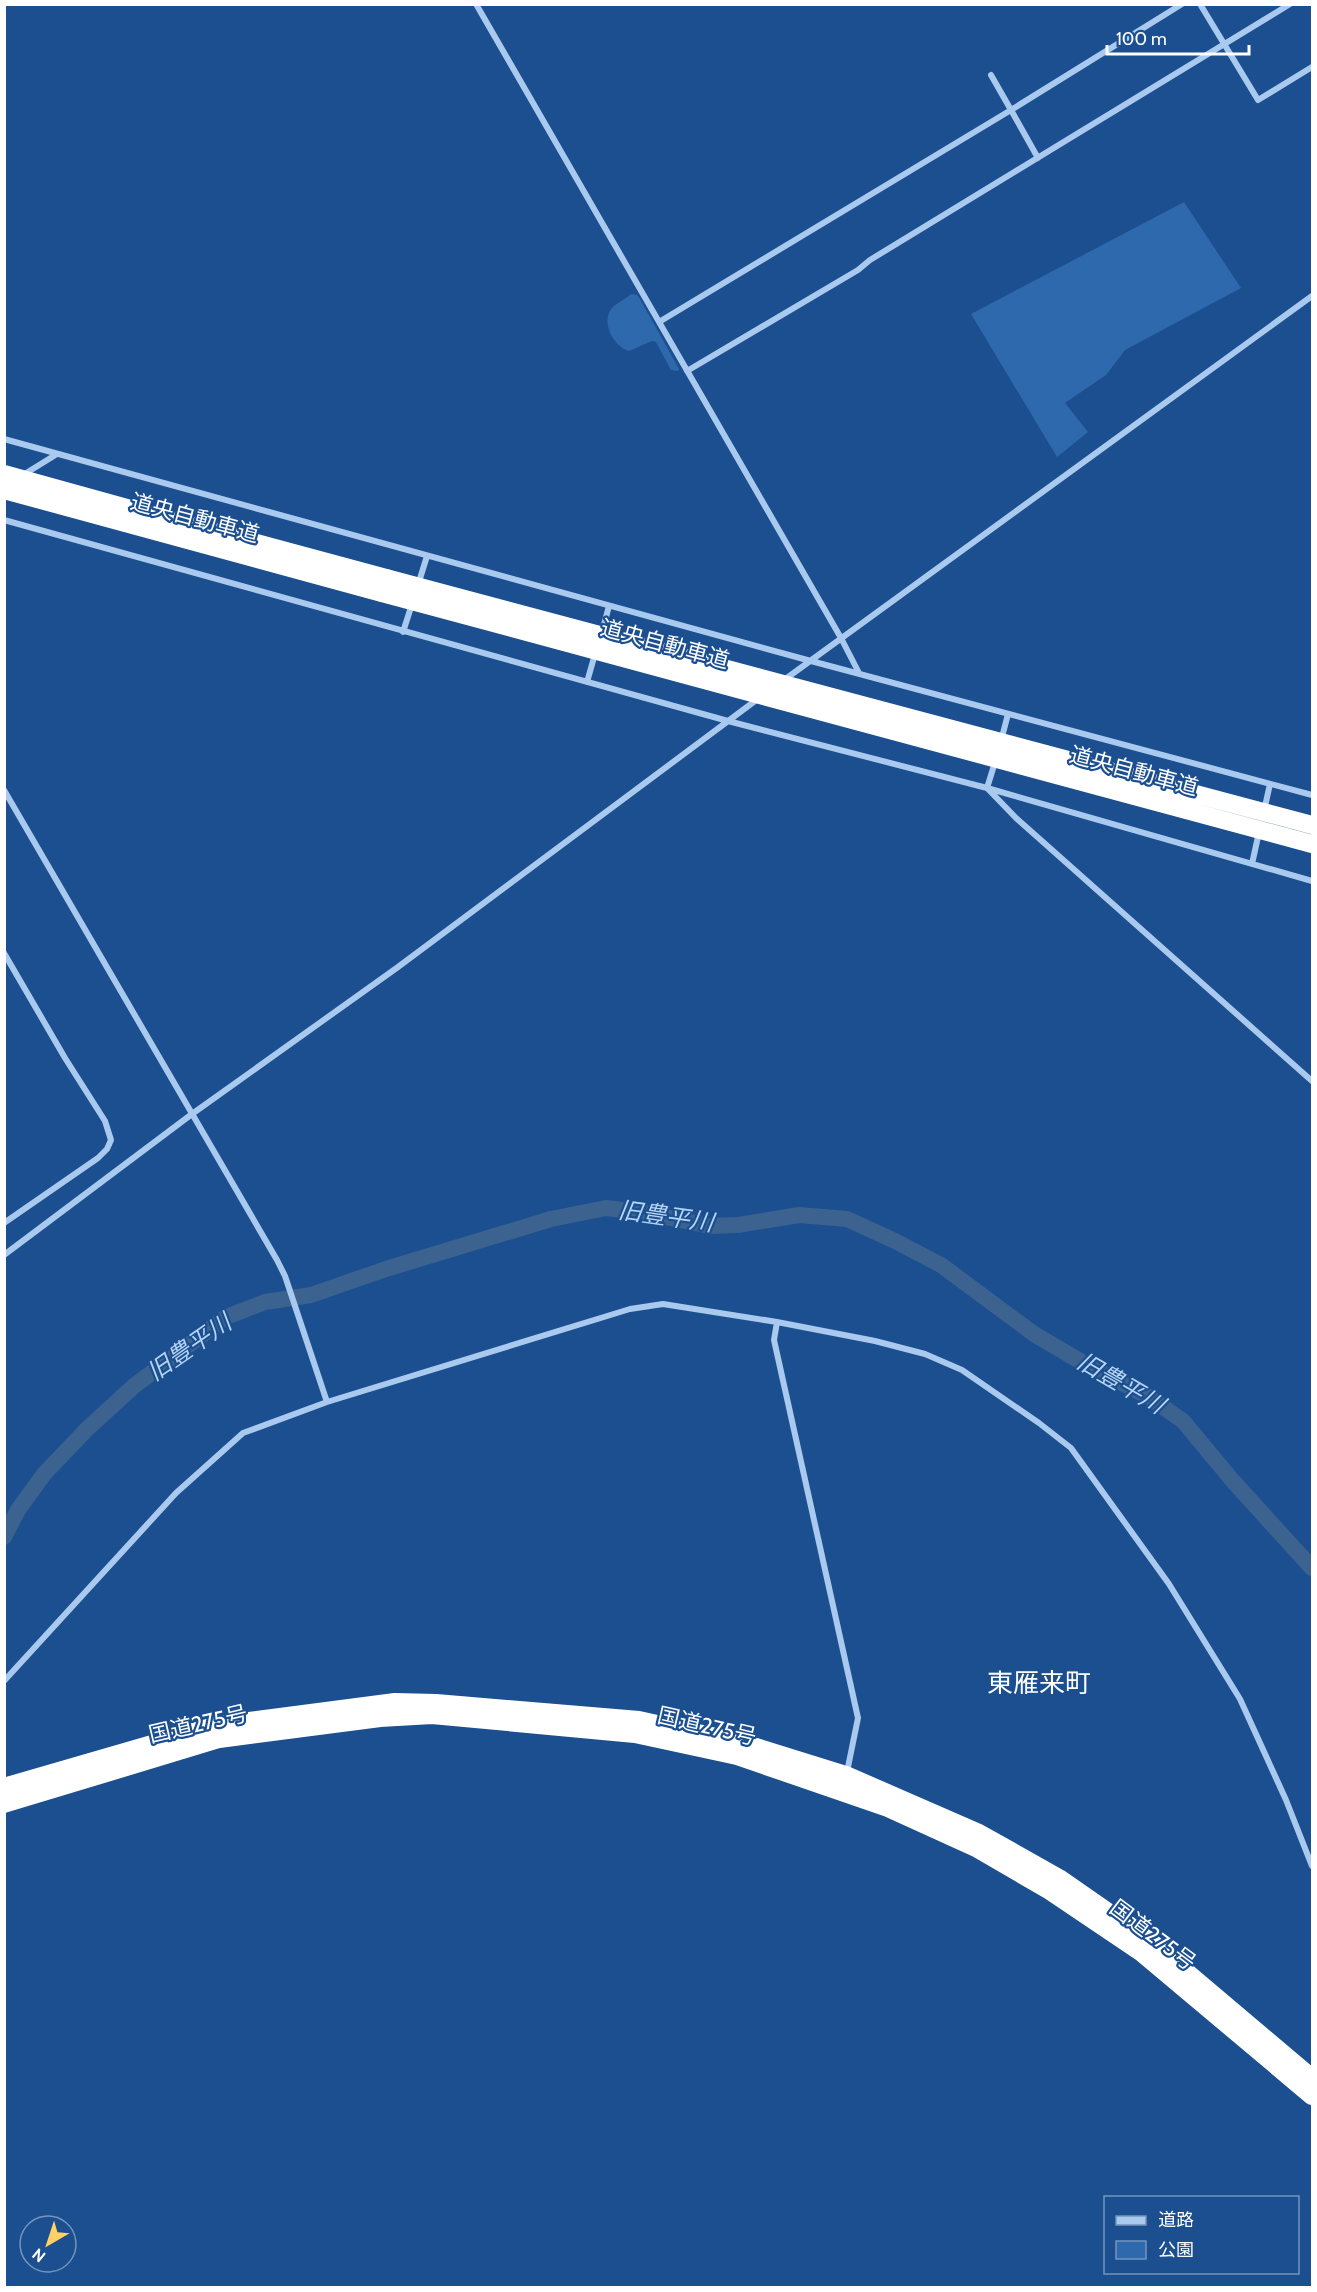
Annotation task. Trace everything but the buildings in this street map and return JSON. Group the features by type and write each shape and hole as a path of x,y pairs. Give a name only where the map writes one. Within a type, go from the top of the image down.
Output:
{"highway":[{"name":"道央自動車道","path":"4,474 132,518"},
{"name":"道央自動車道","path":"4,489 132,518 1312,825"},
{"name":"道央自動車道","path":"384,585 1312,844"},
{"name":"国道275号","path":"4,1787 218,1725 395,1702 436,1703 639,1720 743,1743 846,1775 980,1833 1059,1878 1151,1942 1312,2078"},
{"name":"国道275号","path":"4,1804 219,1739 390,1717 432,1715 635,1734 737,1756 888,1808 976,1848 1050,1891 1142,1953 1312,2096"}],"street":[{"path":"476,4 842,638 859,673"},
{"path":"659,322 1182,4"},
{"path":"1200,4 1258,100 1312,67"},
{"path":"687,371 858,270 870,260 1290,4"},
{"path":"991,75 1038,158"},
{"path":"4,1255 192,1114 408,960 728,721 1312,296"},
{"path":"4,439 811,661 1312,795"},
{"path":"4,489 57,454"},
{"path":"4,520 728,721 987,788 1312,881"},
{"path":"403,632 427,556"},
{"path":"587,682 609,606"},
{"path":"987,788 1008,714"},
{"path":"1252,864 1270,784"},
{"path":"987,788 1025,826 1312,1081"},
{"path":"4,790 285,1276 327,1402"},
{"path":"4,953 65,1058 105,1121 111,1140 107,1149 98,1158 4,1223"},
{"path":"4,1681 176,1493 243,1432 327,1402 630,1309 663,1304 777,1322 875,1341 925,1354 962,1370 1071,1448 1169,1584 1240,1699 1286,1800 1312,1866"},
{"path":"777,1322 774,1340 858,1718 846,1775"}],"green space":[{"path":"1184,202 1241,288 1125,350 1106,375 1065,403 1088,432 1057,457 971,314"},
{"path":"631,294 637,295 640,299 679,369 678,371 671,370 656,342 652,341 629,351 618,345 610,333 607,320 609,314 614,306"}],"waterway":[{"name":"旧豊平川","path":"4,1537 18,1510 44,1474 87,1429 134,1386 226,1317 265,1302 311,1295 386,1269 551,1219 606,1208 647,1213 709,1226 738,1225 799,1215 847,1219 895,1241 941,1265 1034,1334 1085,1364 1149,1397 1183,1421 1232,1480 1312,1568"}],"district":[{"name":"東雁来町","path":"1039,1683"}]}
